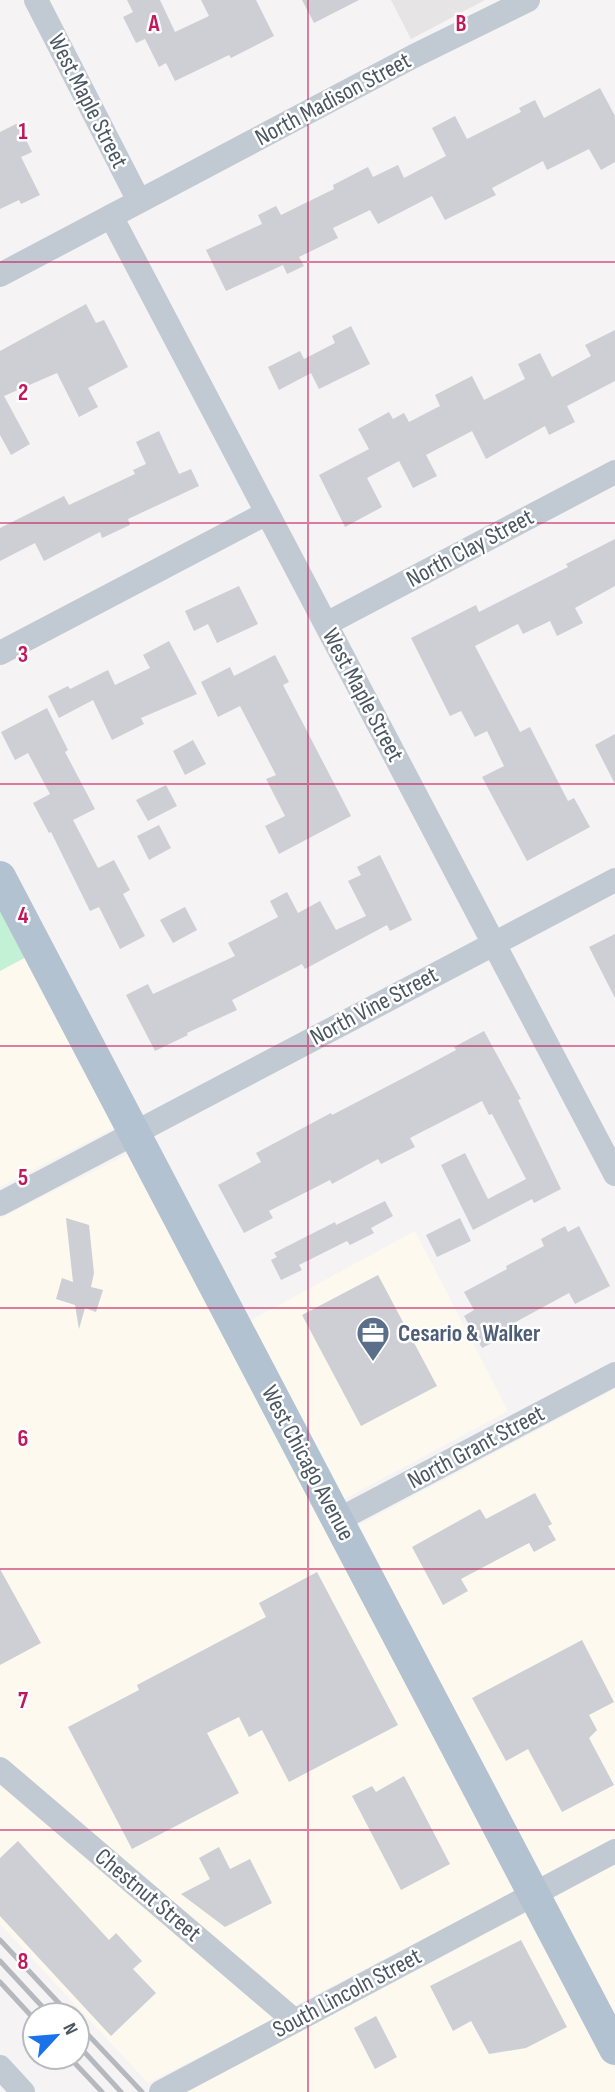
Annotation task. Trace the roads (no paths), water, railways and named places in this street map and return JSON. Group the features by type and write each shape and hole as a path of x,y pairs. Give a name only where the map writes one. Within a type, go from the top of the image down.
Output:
{"main road":[{"name":"West Chicago Avenue","path":"0,877 615,2049"}],"street":[{"name":"West Maple Street","path":"36,0 139,201"},
{"name":"North Madison Street","path":"111,216 414,56 528,0"},
{"name":"West Maple Street","path":"111,216 615,1174"},
{"path":"0,275 111,216"},
{"name":"North Clay Street","path":"326,624 615,472"},
{"path":"0,653 267,513"},
{"name":"North Vine Street","path":"0,1204 615,880"},
{"name":"North Grant Street","path":"338,1520 615,1374"},
{"name":"Chestnut Street","path":"0,1769 295,2021"},
{"name":"South Lincoln Street","path":"160,2092 615,1851"},
{"path":"0,2067 23,2092"}],"railway":[{"path":"0,1940 57,2001"},
{"path":"0,1961 37,2001"},
{"path":"0,1982 21,2005"},
{"path":"91,2038 142,2092"},
{"path":"91,2059 121,2092"},
{"path":"82,2071 102,2092"}],"place":[{"name":"Cesario & Walker","path":"373,1363"}]}
